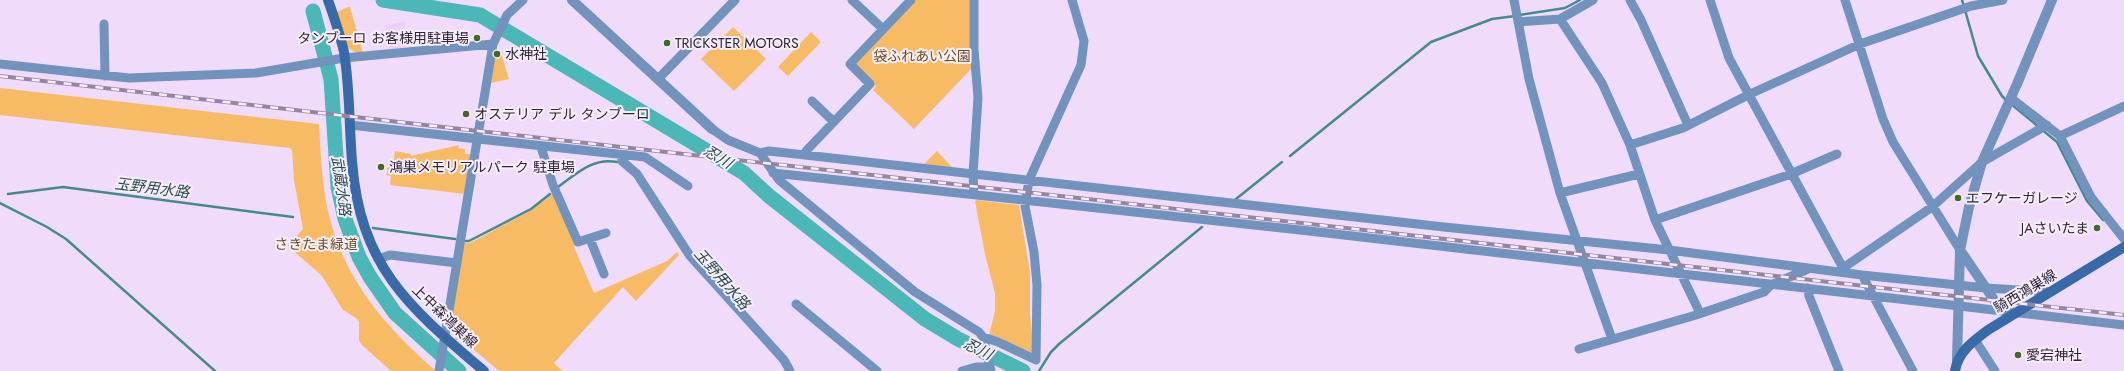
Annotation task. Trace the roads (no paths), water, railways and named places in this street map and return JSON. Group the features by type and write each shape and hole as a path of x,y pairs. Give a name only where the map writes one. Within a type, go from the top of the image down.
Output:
{"main road":[{"name":"上中森鴻巣線","path":"329,3 340,59 350,125 353,179 358,206 368,238 378,259 394,285 409,303 445,343 484,371"},
{"name":"騎西鴻巣線","path":"1957,360 1974,340 2124,244"},
{"path":"1955,371 1957,360"}],"street":[{"path":"440,368 494,40 507,15 523,0"},
{"path":"572,0 712,129 728,140 760,153 769,151 1578,242 1669,250 1809,268 1842,270 1862,274 1986,288 2051,292"},
{"path":"658,79 735,0"},
{"path":"852,0 883,29"},
{"path":"805,155 806,151 870,84 850,64 912,0"},
{"path":"974,0 974,49 978,98 973,174 974,194"},
{"path":"983,339 998,342 1036,360 1037,285 1034,252 1025,200 1029,180 1081,65 1084,41 1072,0"},
{"path":"1514,0 1529,79 1560,193 1612,339"},
{"path":"1518,22 1557,18 1560,19 1593,0"},
{"path":"1630,0 1641,20 1688,126"},
{"path":"1710,0 1729,58 1842,270"},
{"path":"1845,0 1883,119 1893,142 1932,207 2001,310"},
{"path":"1630,145 1688,126 1748,95 1860,44 1971,6 2003,0"},
{"path":"1957,360 1960,250 1969,207 1982,162 2011,98 2052,0"},
{"path":"1560,19 1602,83 1630,145 1655,220 1700,313"},
{"path":"104,24 105,76"},
{"path":"0,64 129,78 256,72 340,59 494,40"},
{"path":"2011,98 2060,136 2091,197 2124,244"},
{"path":"812,101 834,122"},
{"path":"2060,136 2124,106"},
{"path":"350,125 645,157 688,186"},
{"path":"1842,270 1932,207 1982,162 2047,125"},
{"path":"541,146 553,185 578,242 606,233"},
{"path":"760,153 779,180 915,292 979,332 983,339 990,369 976,367 962,371"},
{"path":"1655,220 1791,174 1837,154"},
{"path":"621,155 622,161 637,174 686,251 784,360 790,371"},
{"path":"773,173 1309,231 2124,325"},
{"path":"1560,193 1639,174"},
{"path":"590,239 604,274"},
{"path":"378,259 390,256 457,264"},
{"path":"1579,349 1700,313 1764,292 1771,285 1809,268"},
{"path":"1862,274 1913,371"},
{"path":"1808,288 1839,371"},
{"path":"796,304 877,371"},
{"path":"1974,340 1995,371"}],"waterway":[{"name":"忍川","path":"383,0 480,15 744,173 769,196 925,319 958,339 1023,371"},
{"path":"1519,15 1565,8 1580,0"},
{"path":"1962,0 1964,6"},
{"path":"1965,10 1978,56 2002,96 2007,101"},
{"name":"武蔵水路","path":"313,11 331,79 338,187 345,219 359,257 370,277 395,313 459,371"},
{"path":"1290,156 1431,42 1492,19 1515,16"},
{"path":"2011,104 2057,142 2087,201 2103,220"},
{"name":"玉野用水路","path":"558,187 578,172 593,164 608,161 617,162"},
{"path":"1236,199 1282,162"},
{"name":"玉野用水路","path":"8,194 63,187 293,217"},
{"name":"玉野用水路","path":"465,241 469,241 531,209 550,194"},
{"path":"0,203 47,227 66,239 215,371"},
{"path":"1039,371 1051,352 1059,344 1202,227"},
{"name":"玉野用水路","path":"373,228 455,239"}],"railway":[{"path":"0,76 2124,315"}],"place":[{"name":"タンブーロ お客様用駐車場","path":"477,38"},
{"name":"TRICKSTER MOTORS","path":"667,43"},
{"name":"水神社","path":"497,54"},
{"name":"オステリア デル タンブーロ","path":"466,114"},
{"name":"鴻巣メモリアルパーク 駐車場","path":"381,167"},
{"name":"エフケーガレージ","path":"1958,198"},
{"name":"JAさいたま","path":"2097,228"},
{"name":"愛宕神社","path":"2018,355"}],"park label":[{"name":"袋ふれあい公園","path":"922,56"},
{"name":"さきたま緑道","path":"316,244"}]}
